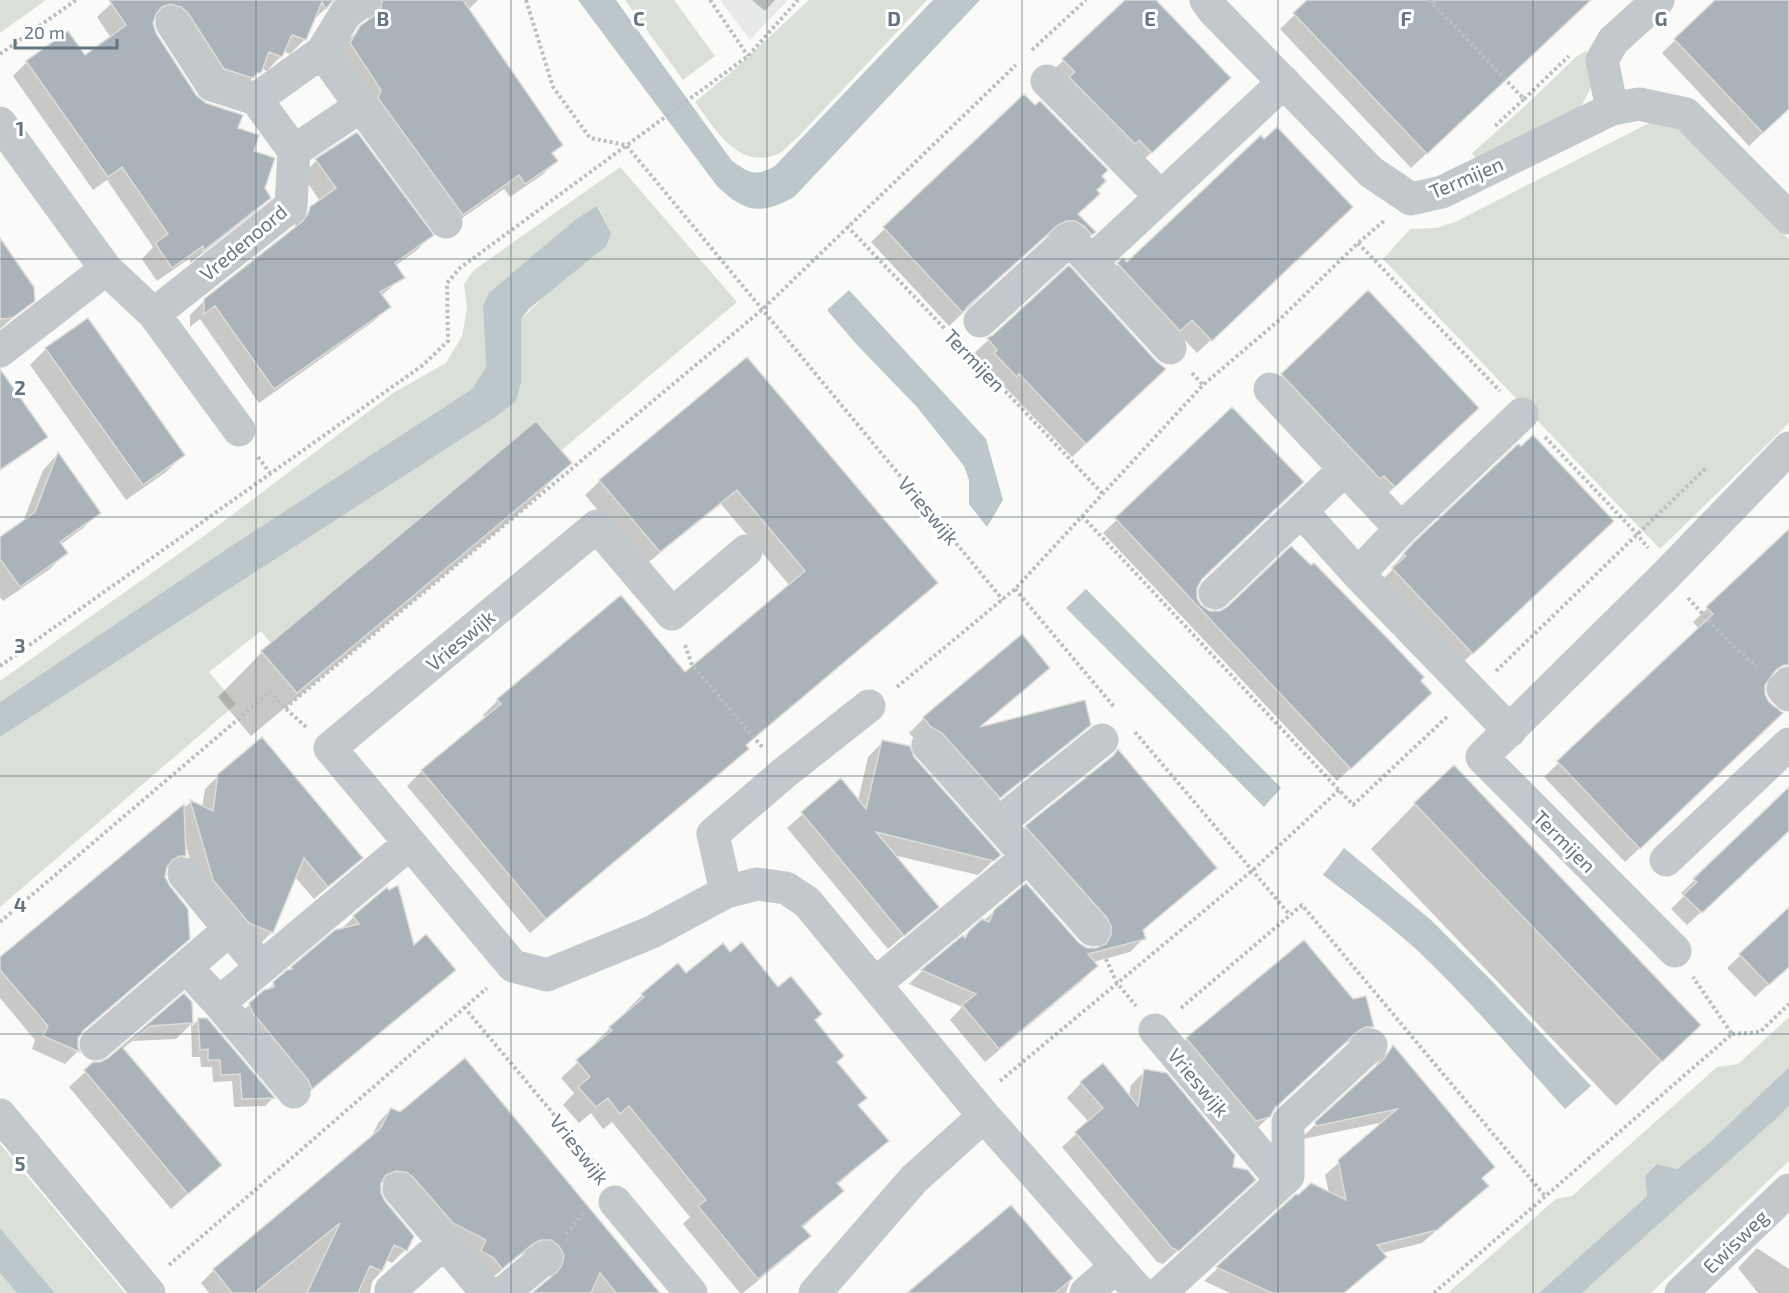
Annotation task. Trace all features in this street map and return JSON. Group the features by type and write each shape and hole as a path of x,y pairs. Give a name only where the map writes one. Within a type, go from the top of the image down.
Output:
{"street":[{"path":"256,99 322,52 346,13 364,0"},
{"name":"Termijen","path":"1206,0 1214,11 1371,172 1411,199 1442,192 1611,109 1639,104 1686,114 1789,218"},
{"path":"1611,109 1602,60 1613,41 1658,0"},
{"path":"172,23 212,85 256,99 294,151 361,106"},
{"path":"322,52 446,222"},
{"path":"1047,81 1161,197"},
{"path":"1091,262 1284,82"},
{"path":"0,123 106,268 154,314 239,430"},
{"name":"Vredenoord","path":"154,314 291,206 294,151"},
{"name":"Termijen","path":"980,321 1070,239 1170,348"},
{"path":"0,351 106,268"},
{"path":"1270,389 1401,529"},
{"path":"1358,574 1401,529 1522,414"},
{"name":"Termijen","path":"1675,951 1482,757 1666,575 1789,448"},
{"path":"1215,593 1345,469"},
{"path":"1302,512 1358,574 1510,731"},
{"name":"Vrieswijk","path":"330,748 597,526 672,614"},
{"path":"672,614 746,552"},
{"path":"726,892 713,834 784,773 869,706"},
{"path":"999,823 1118,727"},
{"path":"1666,860 1789,744"},
{"path":"928,745 1093,930"},
{"path":"330,748 513,966 547,975 652,932 726,892 757,884 786,888 807,902 979,1109 1140,1293"},
{"path":"219,1003 409,844"},
{"path":"875,984 1028,857"},
{"path":"184,874 261,967"},
{"path":"96,1044 229,930"},
{"path":"186,967 294,1092"},
{"name":"Vrieswijk","path":"1155,1030 1282,1180"},
{"path":"1160,1293 1288,1176 1288,1122 1371,1046"},
{"path":"815,1293 914,1179 979,1109"},
{"path":"0,1115 146,1290"},
{"path":"399,1189 487,1293"},
{"name":"Ewisweg","path":"1682,1293 1789,1190"},
{"name":"Vrieswijk","path":"602,1205 691,1293"},
{"path":"390,1292 445,1242"},
{"path":"503,1293 545,1258"},
{"path":"1086,1293 1117,1266"}],"path":[{"path":"0,54 76,0"},
{"path":"526,0 553,87 590,138 626,145"},
{"path":"710,0 748,56"},
{"path":"0,666 423,365 448,340 447,283 460,268 748,56 798,0"},
{"path":"1025,57 1086,0"},
{"path":"1429,0 1524,99"},
{"path":"1433,4 1438,0"},
{"path":"1491,130 1585,40 1613,41"},
{"path":"285,708 763,309 1016,65"},
{"name":"Vrieswijk","path":"626,145 1003,600"},
{"path":"869,706 878,703 1015,589 1101,493 1203,386 1277,322 1358,243 1411,199"},
{"name":"Termijen","path":"848,226 950,333"},
{"path":"1358,243 1637,534 1666,575 1730,643 1787,689"},
{"name":"Termijen","path":"965,350 1101,493"},
{"path":"1015,589 1118,727 1253,870 1290,915"},
{"path":"672,614 692,664 784,773"},
{"path":"0,922 270,692 330,748"},
{"path":"979,1109 1117,983 1253,870 1339,790"},
{"name":"Vrieswijk","path":"1093,930 1117,983 1155,1030"},
{"path":"1675,951 1732,1034"},
{"path":"146,1290 513,966"},
{"path":"1434,1293 1732,1034 1760,1032 1789,1004"},
{"name":"Vrieswijk","path":"464,1007 610,1182 602,1205"},
{"path":"545,1258 602,1205"}],"shaded area":[{"path":"0,0 46,0 0,33"},
{"path":"578,0 616,0 732,161 748,171 762,172 775,166 933,0 980,0 794,197 762,209 744,206 717,186"},
{"path":"625,0 674,0 715,56 683,80"},
{"path":"720,0 788,0 750,40"},
{"path":"809,0 927,0 796,139 778,154 764,158 751,157 739,152 729,144 695,102 735,69"},
{"path":"1586,51 1593,65 1594,81 1581,107 1479,162 1472,153 1577,56"},
{"path":"1671,112 1789,239 1789,423 1660,549 1383,259 1410,229 1436,228 1455,222"},
{"path":"620,167 737,302 297,674 261,631 209,672 236,704 0,907 0,737 494,418 521,382 521,319 611,233 598,206 483,306 486,367 472,389 228,548 0,702 0,681 215,528 393,393 446,363 462,336 467,309 464,284 474,270"},
{"path":"597,206 611,233 606,246 529,309 521,319 521,382 516,401 494,418 0,737 0,702 228,548 472,389 486,367 483,306 489,293 575,220"},
{"path":"849,290 986,439 1003,500 987,527 969,504 969,480 964,466 917,407 827,310"},
{"path":"1086,589 1281,788 1264,807 1066,608"},
{"path":"1344,848 1431,920 1591,1086 1565,1109 1474,1008 1417,950 1323,875"},
{"path":"1789,1017 1789,1067 1709,1143 1677,1169 1655,1164 1645,1176 1647,1196 1539,1293 1448,1293 1556,1199 1572,1196 1717,1067 1738,1064"},
{"path":"1789,1067 1789,1106 1781,1114 1582,1293 1539,1293 1647,1196 1645,1176 1656,1164 1677,1169 1709,1143"},
{"path":"1789,1106 1789,1161 1651,1293 1582,1293"},
{"path":"0,1144 125,1293 55,1293 0,1228"},
{"path":"0,1228 55,1293 17,1293 0,1273"},
{"path":"0,1273 17,1293 0,1293"}],"building":[{"path":"109,0 333,0 326,9 322,2 306,40 292,35 282,57 269,52 261,73 257,73 253,78 224,69 188,13 181,7 170,4 162,7 156,14 153,23 156,33 196,95 206,103 243,115 238,128 259,135 254,151 275,158 265,188 271,198 203,251 203,246 172,268 155,243 168,234 122,167 108,177 26,61 68,31 85,55 126,25"},
{"path":"382,0 463,0 563,145 552,153 558,161 525,184 519,175 463,215 378,98 381,90 350,43 360,26 381,8"},
{"path":"1125,0 1156,0 1231,78 1152,153 1139,140 1135,144 1069,77 1075,72 1062,59"},
{"path":"1307,0 1591,0 1427,154 1293,13"},
{"path":"1715,0 1789,0 1789,109 1763,133 1674,39"},
{"path":"1024,94 1035,105 1040,101 1108,170 1102,176 1106,181 1097,190 1100,194 1078,214 1096,232 1092,235 1084,226 1075,221 1067,221 1058,225 963,313 883,227"},
{"path":"1277,127 1353,207 1212,341 1192,320 1180,331 1117,263 1123,258 1127,262 1261,135 1264,139"},
{"path":"357,132 434,235 395,263 405,278 380,292 391,307 274,389 215,306 204,314 204,299 303,221 310,207 336,188 315,159"},
{"path":"0,238 34,287 35,301 12,318 0,319"},
{"path":"1069,265 1156,361 1166,369 1086,444 1019,374 1017,377 994,353 997,350 987,338"},
{"path":"1368,290 1479,408 1395,487 1384,476 1380,479 1281,374"},
{"path":"88,318 185,455 143,485 45,348"},
{"path":"747,357 938,583 746,745 749,749 546,919 421,770 501,704 497,699 621,595 685,672 805,571 737,490 660,552 599,480"},
{"path":"0,369 48,437 0,470"},
{"path":"1232,407 1304,482 1202,579 1197,588 1197,598 1201,605 1210,611 1220,611 1227,607 1291,546 1311,565 1314,563 1391,642 1424,677 1421,681 1432,693 1351,769 1115,518"},
{"path":"536,421 572,463 297,693 261,651"},
{"path":"1533,435 1614,521 1473,654 1392,568 1406,556 1403,554 1414,542 1518,444 1521,446"},
{"path":"58,452 101,513 60,542 68,553 20,587 0,559 0,537 35,512"},
{"path":"1789,529 1789,665 1776,670 1765,685 1765,694 1769,702 1783,713 1640,849 1557,761 1713,614 1706,607"},
{"path":"1022,634 1050,668 980,727 1085,700 1091,725 1000,798 942,733 931,727 923,717"},
{"path":"262,737 363,858 328,887 304,858 273,933 249,923 213,880 190,800 213,811 218,774"},
{"path":"882,740 910,746 914,757 1001,855 994,861 876,832 939,907 904,936 801,812 841,778 866,809"},
{"path":"1118,749 1217,868 1143,930 1146,939 1088,954 1098,966 999,1049 962,1005 976,994 921,970 963,935 965,938 982,919 989,922 994,910 1026,883 1079,943 1087,948 1096,948 1106,944 1111,935 1111,926 1107,918 1025,826 1114,755"},
{"path":"1454,765 1701,1025 1662,1062 1414,803"},
{"path":"1789,787 1789,831 1702,913 1683,895 1697,882 1693,879"},
{"path":"184,804 186,856 172,860 167,867 165,877 188,909 190,939 84,1030 78,1038 80,1052 43,1036 48,1026 0,970 0,957"},
{"path":"398,885 414,945 426,934 456,970 312,1089 308,1080 252,1012 249,1003 264,990 274,987 273,982 287,970 292,969 291,967 335,930 359,924 353,916 387,887 389,890"},
{"path":"1789,907 1789,967 1769,985 1739,954"},
{"path":"1304,940 1353,999 1366,996 1374,1027 1366,1027 1358,1031 1275,1108 1270,1117 1256,1121 1186,1038"},
{"path":"742,942 778,987 791,976 822,1014 815,1020 844,1056 837,1062 867,1098 858,1105 889,1141 837,1183 844,1191 802,1226 811,1236 758,1279 698,1206 706,1200 629,1106 620,1114 608,1098 596,1107 578,1087 590,1077 576,1060 612,1030 609,1027 644,997 641,994 678,963 686,973 723,943 730,952"},
{"path":"184,993 192,1002 193,1023 150,1026 123,1048 222,1165 188,1194 84,1070 93,1062 100,1062 108,1058"},
{"path":"198,1018 207,1018 275,1098 242,1099 240,1074 221,1075 220,1060 208,1060 208,1049 200,1050"},
{"path":"1393,1045 1495,1167 1482,1178 1489,1186 1437,1230 1377,1245 1387,1257 1344,1293 1272,1293 1216,1267 1311,1183 1346,1200 1338,1160 1397,1109 1316,1126 1315,1122 1384,1059"},
{"path":"465,1058 660,1293 616,1293 600,1273 591,1293 532,1293 562,1265 564,1255 559,1246 551,1240 541,1240 502,1269 494,1258 481,1251 486,1240 453,1223 413,1177 406,1172 396,1171 386,1175 381,1183 381,1193 414,1236 407,1251 394,1245 382,1271 370,1266 358,1293 307,1293 340,1223 254,1293 232,1293 213,1269 380,1129 391,1108 400,1112"},
{"path":"1103,1063 1138,1106 1144,1069 1167,1073 1235,1155 1233,1167 1248,1170 1256,1180 1179,1251 1172,1248 1075,1132 1103,1108 1080,1082"},
{"path":"1011,1205 1073,1278 1055,1293 907,1293"}]}
